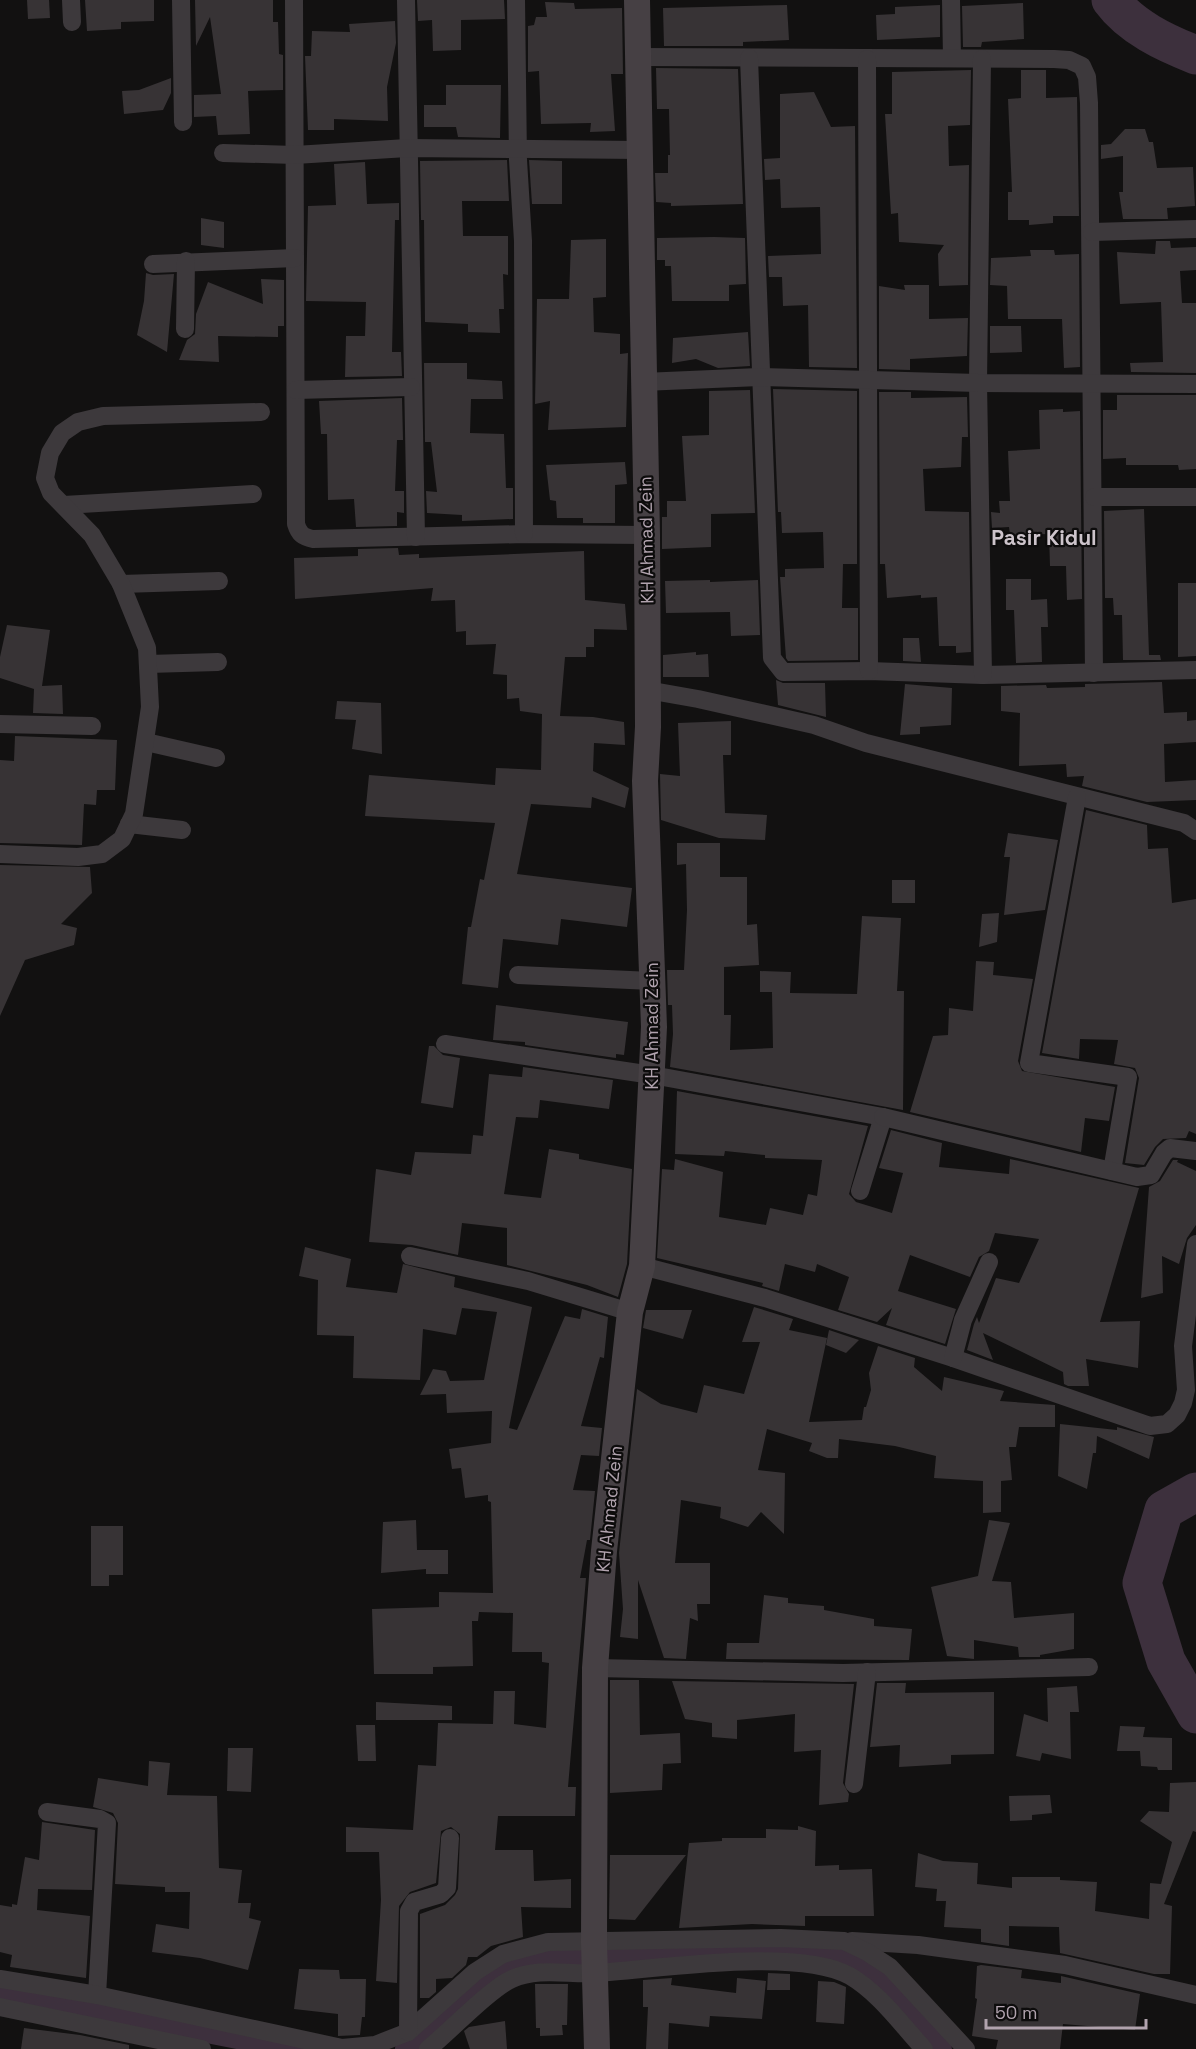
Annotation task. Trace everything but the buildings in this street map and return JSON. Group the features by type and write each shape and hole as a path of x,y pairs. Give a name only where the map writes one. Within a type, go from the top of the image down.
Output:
{"street":[{"path":"71,0 72,22"},
{"path":"181,0 183,122"},
{"path":"294,0 296,524 298,532 304,537 313,539 524,534 647,535"},
{"path":"406,0 411,387 416,537"},
{"path":"516,0 518,147 523,242 524,534"},
{"name":"KH Ahmad Zein","path":"597,2049 594,1959 595,1668 604,1551 630,1312 642,1266 654,1027 645,781 647,535 637,57 638,0"},
{"path":"951,0 952,58"},
{"path":"637,57 1069,60 1082,66 1087,76 1089,103 1092,232 1094,673"},
{"path":"749,58 759,377 772,658 783,672 869,671 983,675 1196,670"},
{"path":"867,59 869,671"},
{"path":"982,59 978,383 983,675"},
{"path":"223,153 295,155 407,148 518,147 640,150"},
{"path":"1092,232 1196,229"},
{"path":"153,264 296,258"},
{"path":"185,329 186,261"},
{"path":"644,382 759,377 868,378 978,383 1196,384"},
{"path":"297,390 411,387"},
{"path":"0,854 78,857 102,854 122,839 134,814 146,742 150,707 147,648 138,621 121,584 92,535 51,493 45,478 50,453 62,434 78,422 103,416 261,412"},
{"path":"64,505 253,494"},
{"path":"1094,498 1196,497"},
{"path":"121,584 219,581"},
{"path":"148,664 218,662"},
{"path":"647,690 698,699 814,726 866,743 1184,823 1196,831"},
{"path":"0,724 92,726"},
{"path":"146,742 216,758"},
{"path":"1077,797 1029,1063 1128,1077 1112,1171"},
{"path":"129,824 182,830"},
{"path":"518,975 652,981"},
{"path":"445,1044 652,1076 883,1117 1145,1178 1156,1169 1164,1153 1170,1148 1196,1152"},
{"path":"860,1191 883,1117"},
{"path":"642,1266 765,1298 953,1358 1150,1426 1167,1424 1177,1415 1183,1403 1190,1347 1196,1244"},
{"path":"410,1256 528,1281 630,1312"},
{"path":"953,1358 963,1320 989,1262"},
{"path":"595,1668 867,1672 1089,1667"},
{"path":"854,1784 867,1672"},
{"path":"46,1812 100,1819 107,1823 97,1995"},
{"path":"408,2032 409,1911 414,1902 441,1894 447,1888 450,1838"},
{"path":"428,2049 508,1981 536,1972 594,1959 670,1953 781,1938 918,1945 1065,1965 1196,1995"},
{"path":"844,1941 890,1967 966,2049"},
{"path":"0,1978 97,1995 342,2048 375,2045 408,2032 475,1972 503,1954 548,1942 594,1959 670,1953 815,1964 850,1976 874,1994 924,2049"},
{"path":"0,2007 202,2049"}],"waterway":[{"path":"1111,0 1119,10 1139,26 1172,45 1196,55"},
{"path":"1196,1492 1164,1510 1142,1583 1166,1661 1196,1714"},
{"path":"406,2049 424,2038 458,2004 506,1970 557,1957 806,1952 838,1958 872,1976 897,1999 941,2049"},
{"path":"0,1991 293,2049"}],"district":[{"name":"Pasir Kidul","path":"1044,537"}]}
